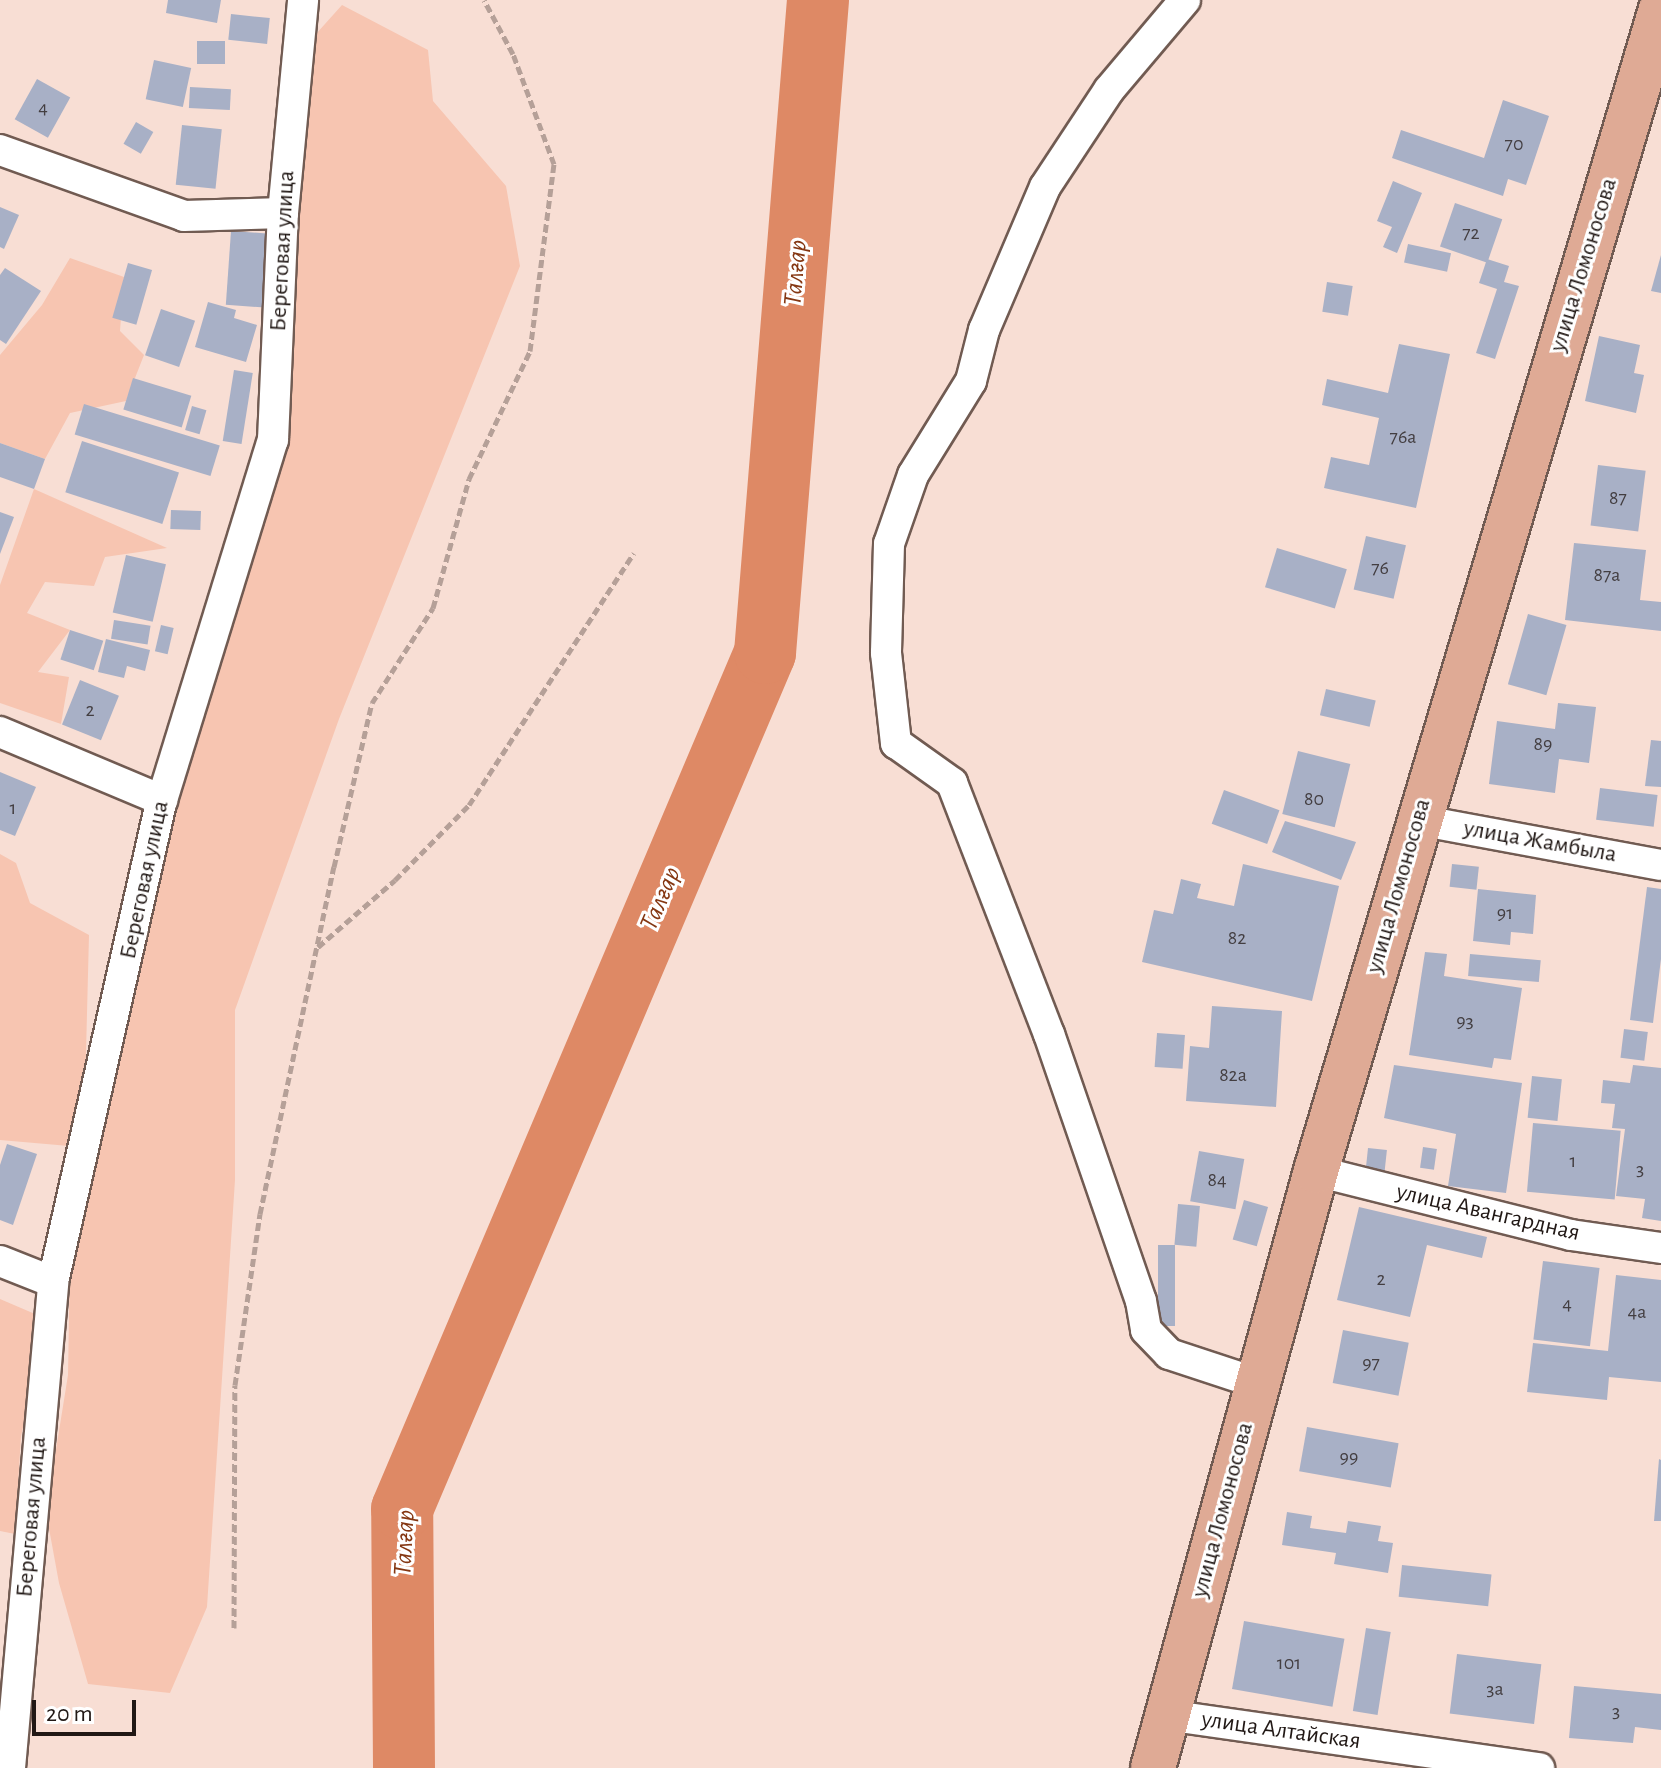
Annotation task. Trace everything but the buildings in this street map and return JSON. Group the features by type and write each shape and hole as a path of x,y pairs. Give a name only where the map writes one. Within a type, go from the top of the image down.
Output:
{"main road":[{"name":"улица Ломоносова","path":"1153,1768 1316,1171 1661,9"}],"street":[{"name":"Береговая улица","path":"10,1768 53,1282 162,800 273,440 283,213 303,0"},
{"path":"1185,0 1109,90 1045,187 984,330 971,381 913,475 889,544 886,653 896,743 952,783 1049,1034 1141,1301 1146,1330 1169,1354 1257,1383"},
{"path":"0,150 184,216 283,213"},
{"path":"0,732 162,800"},
{"name":"улица Жамбыла","path":"1418,820 1661,865"},
{"name":"улица Авангардная","path":"1316,1171 1571,1235 1661,1248"},
{"path":"0,1261 53,1282"},
{"name":"улица Алтайская","path":"1166,1715 1539,1768"}],"path":[{"path":"234,1628 235,1385 260,1214 372,703 433,608 469,479 530,351 554,164 513,54 484,0"},
{"path":"317,948 395,880 469,805 634,553"}],"shaded area":[{"path":"342,5 428,50 433,101 506,186 520,266 339,719 235,1010 235,1180 207,1607 170,1693 88,1684 59,1583 46,1512 68,1375 71,1203 210,646 290,410 301,163 298,54"},
{"path":"70,258 124,277 120,331 144,355 126,401 70,413 45,459 0,443 0,355 42,305"},
{"path":"34,489 167,548 105,557 94,586 45,582 27,613 70,630 38,672 69,677 61,724 0,703 0,585"},
{"path":"0,854 16,863 30,903 89,935 85,1092 69,1146 0,1140"},
{"path":"0,1299 49,1320 21,1436 15,1534 0,1531"}],"waterway":[{"name":"Талғар","path":"404,1768 402,1509 765,653 818,0"}]}
